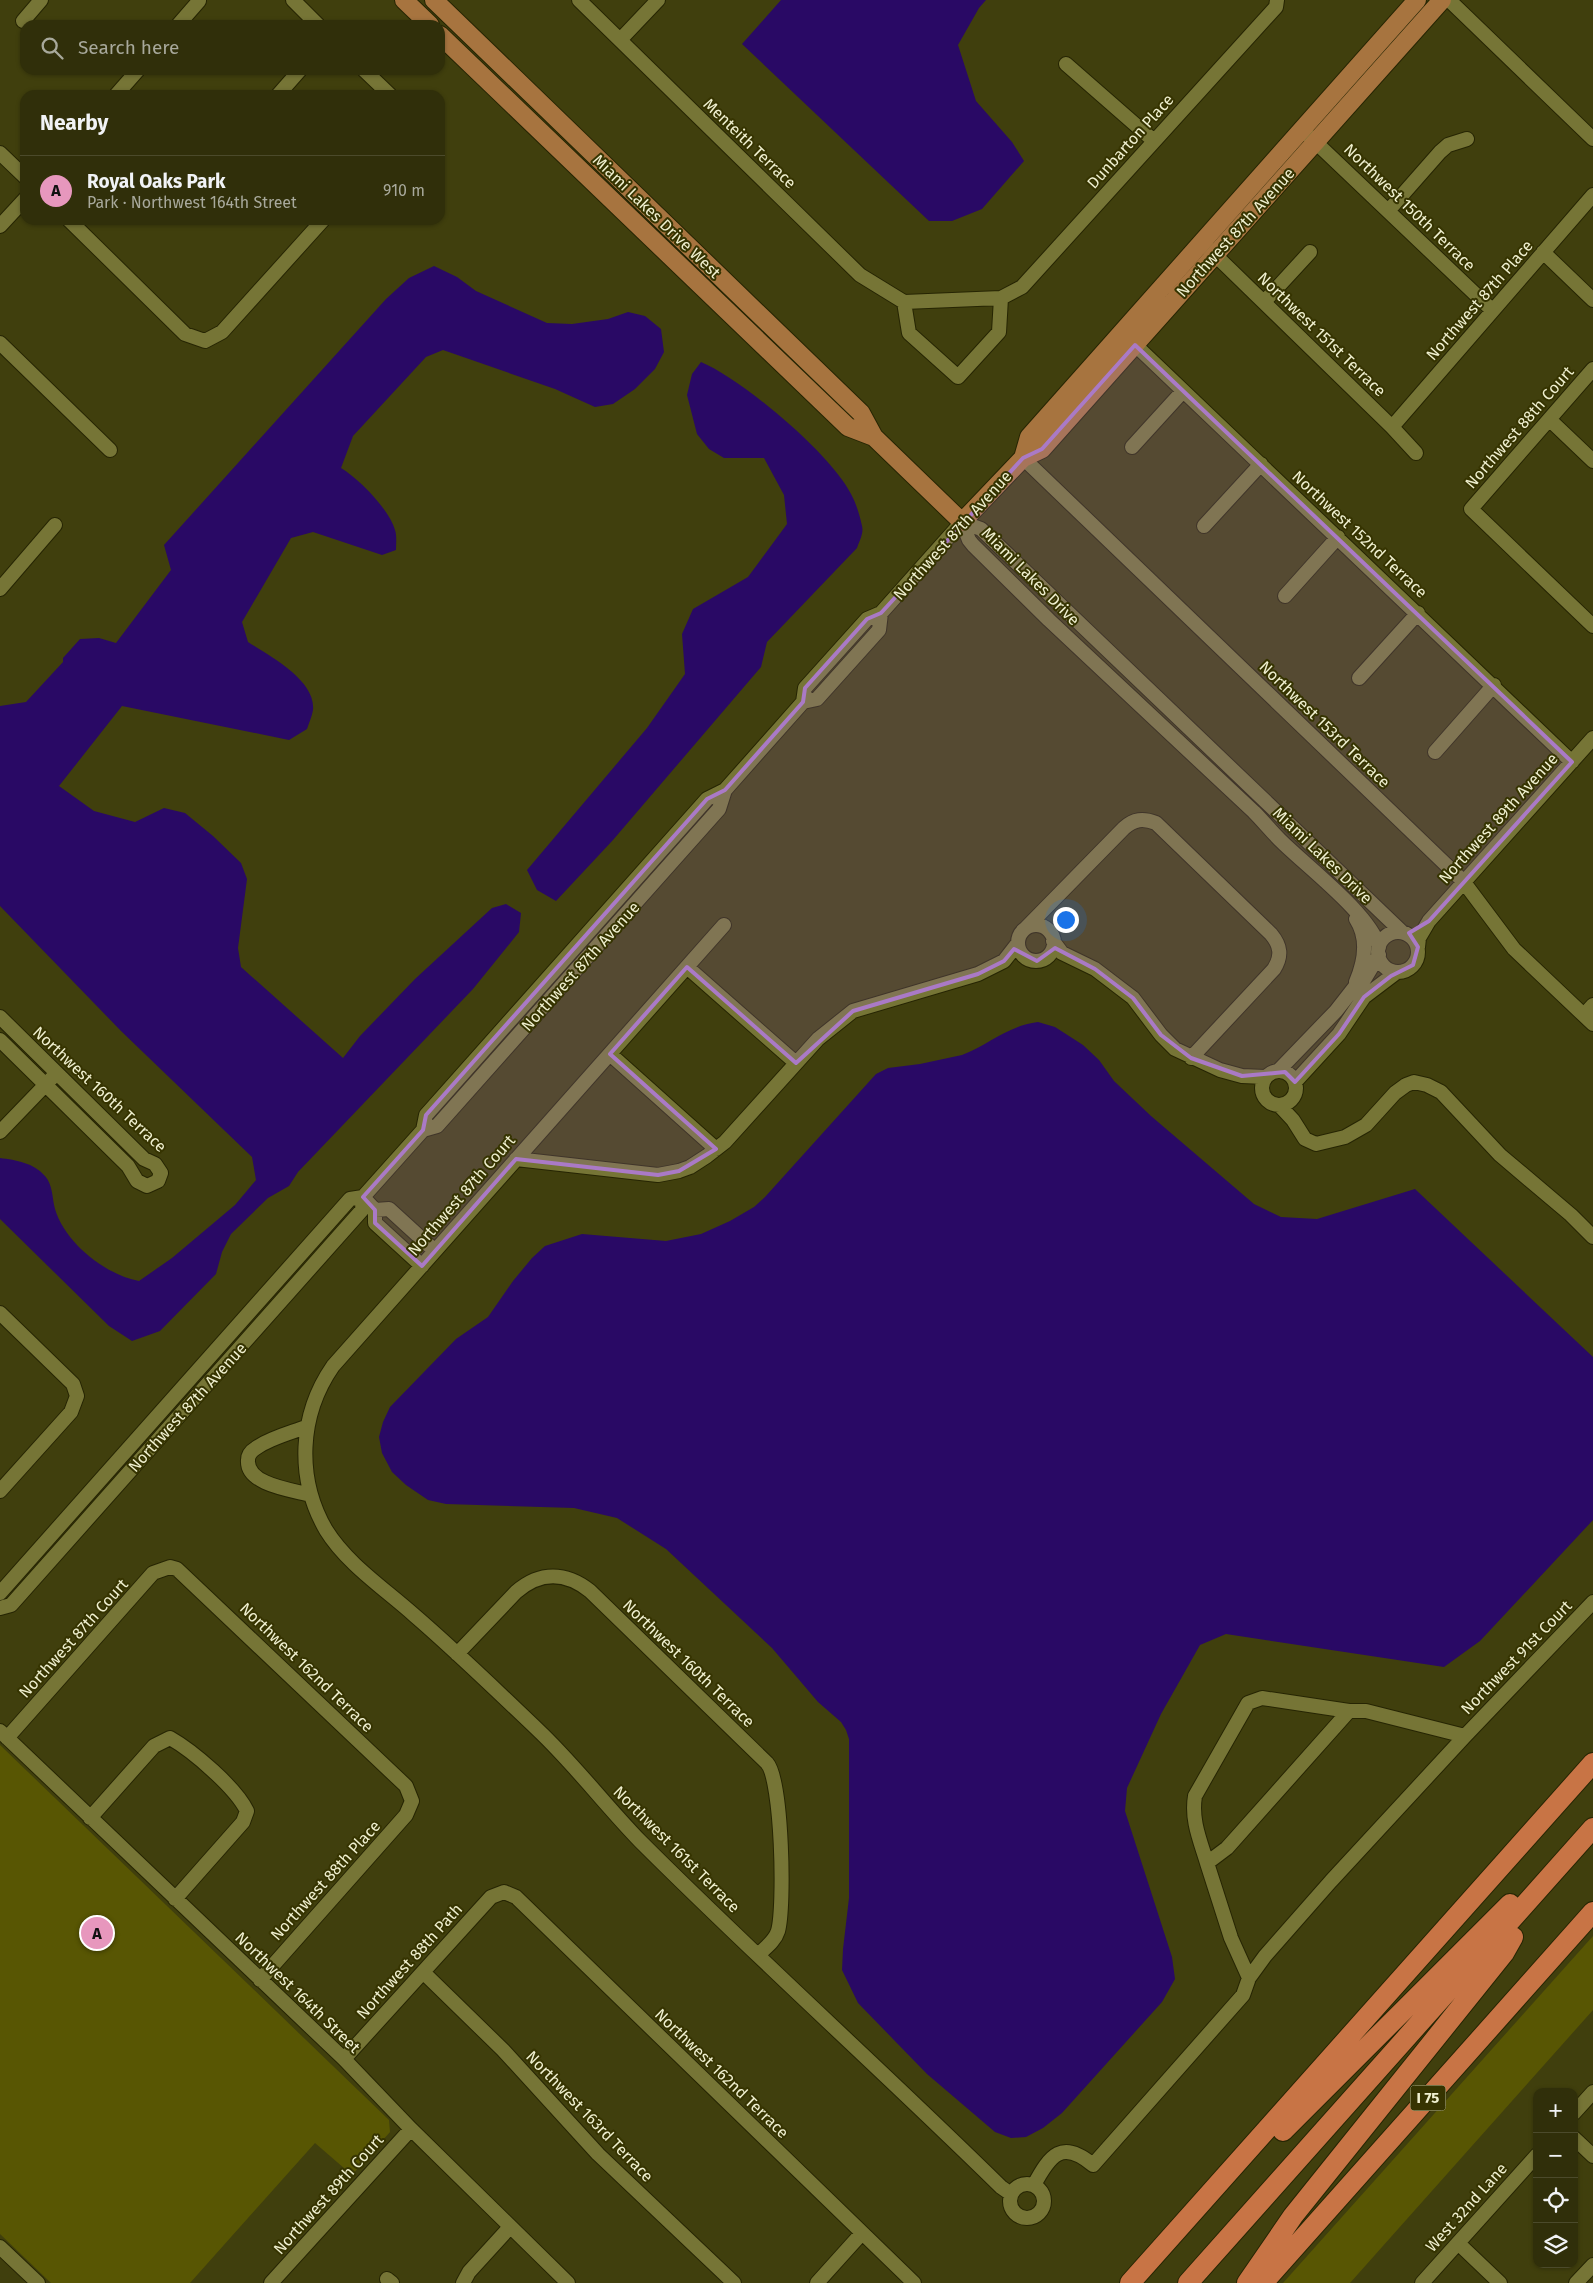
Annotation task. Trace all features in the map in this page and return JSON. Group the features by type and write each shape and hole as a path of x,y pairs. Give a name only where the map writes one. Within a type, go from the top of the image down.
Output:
{"highway":[{"path":"1130,2283 1593,1763"},
{"path":"1237,2164 1269,2145 1470,1942 1593,1824"},
{"path":"1188,2283 1593,1828"},
{"path":"1206,2283 1593,1847"},
{"name":"I 75","path":"1263,2283 1593,1912"},
{"path":"1247,2283 1293,2216 1504,1953 1513,1937"}],"main road":[{"path":"404,0 425,20"},
{"name":"Miami Lakes Drive West","path":"434,0 861,413 874,437 962,522"},
{"name":"Northwest 87th Avenue","path":"1023,458 1029,437 1417,0"},
{"name":"Northwest 87th Avenue","path":"962,522 1023,458 1042,449 1442,0"},
{"name":"Miami Lakes Drive West","path":"445,40 848,427 874,437"}],"street":[{"path":"24,20 41,0"},
{"path":"292,0 313,20"},
{"name":"Menteith Terrace","path":"579,0 860,275 904,302"},
{"path":"620,40 658,0"},
{"name":"Dunbarton Place","path":"904,302 1001,298 1022,287 1276,7 1277,0"},
{"path":"1449,0 1593,139"},
{"path":"182,20 199,1"},
{"path":"1066,64 1154,141"},
{"path":"120,90 134,75"},
{"path":"282,90 296,75"},
{"path":"369,75 385,90"},
{"name":"Northwest 150th Terrace","path":"1302,129 1492,310"},
{"path":"1389,210 1440,152 1448,145 1467,138"},
{"path":"0,153 20,173"},
{"name":"Northwest 87th Place","path":"1392,427 1593,195"},
{"path":"0,226 20,204"},
{"path":"74,225 185,334 205,341 222,332 318,225"},
{"name":"Northwest 151st Terrace","path":"1202,243 1392,427 1416,453"},
{"path":"1264,302 1310,252"},
{"path":"1543,252 1593,300"},
{"path":"904,302 909,333 958,377 999,332 1001,298"},
{"name":"Northwest 152nd Terrace","path":"1122,332 1494,685 1572,762"},
{"path":"0,343 110,450"},
{"name":"Northwest 88th Court","path":"1593,369 1471,508 1593,626"},
{"path":"1132,447 1184,391"},
{"path":"1550,420 1593,461"},
{"name":"Northwest 153rd Terrace","path":"1023,458 1463,881 1514,949 1590,1015"},
{"path":"1204,526 1261,464"},
{"name":"Northwest 87th Avenue","path":"0,1592 350,1200 363,1197 423,1130 426,1115 707,799 725,790 803,702 805,688 867,619 881,613 962,522"},
{"name":"Miami Lakes Drive","path":"962,522 969,540 993,565 1111,679 1254,812 1279,840 1365,921 1376,938 1378,952"},
{"name":"Miami Lakes Drive","path":"962,522 981,529 1405,933"},
{"path":"3,580 55,524"},
{"path":"1285,596 1338,538"},
{"path":"1359,678 1418,613"},
{"path":"1435,752 1494,685"},
{"name":"Northwest 89th Avenue","path":"1418,947 1419,938 1429,921 1593,738"},
{"path":"1004,961 1018,943 1022,932 1124,828 1136,820 1149,820 1156,823 1271,934 1280,951 1279,961 1274,969 1191,1058"},
{"path":"1042,960 1051,953 1048,916 1056,899"},
{"path":"1350,907 1359,923 1364,942 1363,965 1354,988"},
{"name":"Northwest 89th Avenue","path":"1405,933 1429,921"},
{"name":"Northwest 87th Court","path":"305,1466 306,1427 316,1394 333,1366 724,925"},
{"path":"1026,928 1038,926 1051,936 1062,953 1095,969 1133,998 1161,1035 1175,1049 1191,1058 1263,1083"},
{"path":"1279,1070 1336,1011 1354,988 1364,980 1381,942 1390,933 1405,933 1412,937 1418,947 1418,954 1414,965 1409,969 1397,972 1376,986 1364,997 1339,1034 1295,1082"},
{"path":"1018,943 1020,952 1026,959"},
{"path":"1378,952 1387,968 1397,972"},
{"path":"516,1159 658,1175 679,1171 697,1163 733,1134 818,1039 852,1011 970,977 1004,961 1070,958"},
{"path":"687,967 796,1063"},
{"name":"Northwest 160th Terrace","path":"0,1017 144,1159 155,1164 161,1173 158,1181 146,1186 137,1181 128,1166 0,1040"},
{"path":"610,1054 716,1149"},
{"path":"1263,1083 1273,1071 1279,1070 1290,1075 1295,1082 1296,1090 1292,1098 1286,1103 1279,1105"},
{"path":"0,1132 56,1074"},
{"path":"1263,1083 1267,1100 1279,1105 1293,1120 1300,1134 1316,1144 1345,1137 1366,1125 1395,1093 1414,1082 1427,1085 1441,1092 1500,1155 1570,1215 1593,1238"},
{"path":"1292,1098 1293,1120"},
{"path":"363,1197 375,1210 375,1223 422,1266"},
{"name":"Northwest 87th Avenue","path":"0,1608 11,1605 356,1218 362,1210 363,1197"},
{"path":"375,1210 389,1209 435,1251"},
{"path":"402,1248 416,1234"},
{"path":"0,1312 73,1384 77,1396 71,1412 0,1491"},
{"path":"306,1427 258,1446 250,1453 248,1464 252,1474 260,1480 311,1495"},
{"name":"Northwest 161st Terrace","path":"305,1466 311,1495 327,1531 342,1550 560,1751 629,1830 1001,2187 1011,2194"},
{"name":"Northwest 87th Court","path":"4,1735 153,1573 170,1567"},
{"name":"Northwest 162nd Terrace","path":"170,1567 177,1569 406,1786 412,1801"},
{"name":"Northwest 160th Terrace","path":"457,1654 516,1592 534,1579 556,1576 581,1584 771,1768 774,1778 781,1842 779,1923 775,1938 758,1955"},
{"name":"Northwest 91st Court","path":"1034,2185 1049,2161 1064,2152 1077,2153 1093,2165 1243,1995 1249,1978 1265,1956 1325,1888 1465,1736 1593,1602"},
{"path":"1249,1978 1231,1938 1196,1830 1192,1811 1195,1796 1248,1703 1262,1698 1349,1711 1366,1711 1465,1736"},
{"path":"1207,1862 1227,1848 1349,1711"},
{"name":"Northwest 164th Street","path":"4,1735 344,2059 411,2129 568,2283"},
{"path":"90,1818 154,1746 170,1738 184,1746 241,1798 247,1810 243,1822 175,1899"},
{"name":"Northwest 88th Place","path":"260,1980 406,1815 412,1801"},
{"name":"Northwest 162nd Terrace","path":"504,1892 516,1897 914,2283"},
{"name":"Northwest 88th Path","path":"344,2059 491,1898 504,1892"},
{"name":"Northwest 163rd Terrace","path":"423,1972 503,2050 598,2154 734,2283"},
{"path":"1578,2109 1593,2092"},
{"name":"Northwest 89th Court","path":"271,2283 411,2129"},
{"path":"1578,2142 1593,2156"},
{"name":"West 32nd Lane","path":"1422,2283 1533,2159"},
{"path":"1023,2184 1034,2185 1042,2193 1044,2204 1042,2210 1034,2217 1022,2218 1010,2206 1011,2194 1023,2184"},
{"path":"463,2283 469,2272 510,2227"},
{"path":"817,2283 862,2234"},
{"path":"1458,2243 1500,2283"},
{"path":"0,2247 38,2283"},
{"path":"1576,2283 1593,2265"}],"highlighted area":[{"path":"1135,345 1572,762 1429,921 1409,933 1418,947 1413,965 1391,976 1364,997 1339,1034 1295,1082 1285,1072 1242,1076 1191,1058 1161,1035 1133,998 1095,969 1055,948 1037,961 1014,949 1004,961 978,974 853,1011 796,1063 687,967 610,1054 716,1149 707,1156 679,1171 658,1175 516,1159 422,1266 375,1223 375,1210 363,1197 423,1130 426,1115 707,799 725,790 803,702 805,688 867,619 881,613 1023,458 1042,449"}],"shaded area":[{"path":"781,0 986,0 979,8 958,45 976,101 1012,142 1024,161 982,209 952,221 929,221 742,44"},
{"path":"434,266 457,277 476,291 547,323 572,324 608,319 628,312 645,316 661,329 664,352 655,369 635,389 613,404 595,407 555,389 443,350 426,357 353,436 341,468 356,479 387,513 396,532 396,550 382,555 313,532 291,538 242,622 248,642 290,670 307,689 312,699 313,710 307,729 289,740 122,706 59,786 94,811 135,822 164,808 185,813 213,836 241,863 247,879 238,948 241,967 343,1058 360,1036 415,979 492,908 506,904 521,913 519,932 473,989 298,1172 289,1186 268,1198 231,1234 222,1252 216,1274 160,1331 132,1341 109,1326 0,1219 0,1158 24,1163 41,1172 50,1183 55,1209 60,1222 77,1245 88,1256 113,1272 139,1281 172,1258 235,1205 256,1180 252,1157 121,1031 0,906 0,706 26,702 63,662 63,658 80,639 99,638 116,643 171,570 164,545 386,299 409,278"},
{"path":"701,362 739,384 761,401 784,419 825,459 853,498 861,522 862,534 857,548 767,642 761,667 613,840 556,901 537,890 527,870 647,728 685,674 682,634 693,609 748,577 787,524 784,495 764,458 724,458 709,449 697,434 687,395 692,374"},
{"path":"1038,1022 1055,1027 1083,1045 1099,1060 1114,1081 1151,1116 1254,1204 1281,1217 1317,1219 1415,1189 1593,1357 1593,1520 1480,1641 1444,1667 1226,1634 1200,1645 1161,1714 1127,1788 1125,1811 1172,1957 1175,1979 1162,2002 1062,2113 1043,2128 1026,2137 1011,2138 995,2132 927,2074 858,2003 842,1970 849,1898 849,1739 841,1722 818,1702 772,1648 666,1549 617,1518 574,1508 446,1504 428,1500 406,1485 392,1472 382,1453 379,1437 390,1407 456,1339 488,1317 513,1281 545,1246 582,1234 666,1241 701,1234 730,1221 754,1207 765,1197 876,1074 888,1068 920,1064 962,1055 1017,1027"},
{"path":"0,1745 389,2120 390,2132 352,2175 315,2143 190,2283 51,2283 0,2234"},
{"path":"1593,1936 1593,2010 1350,2283 1283,2283"}],"place":[{"name":"Royal Oaks Park","path":"97,1933"}]}
